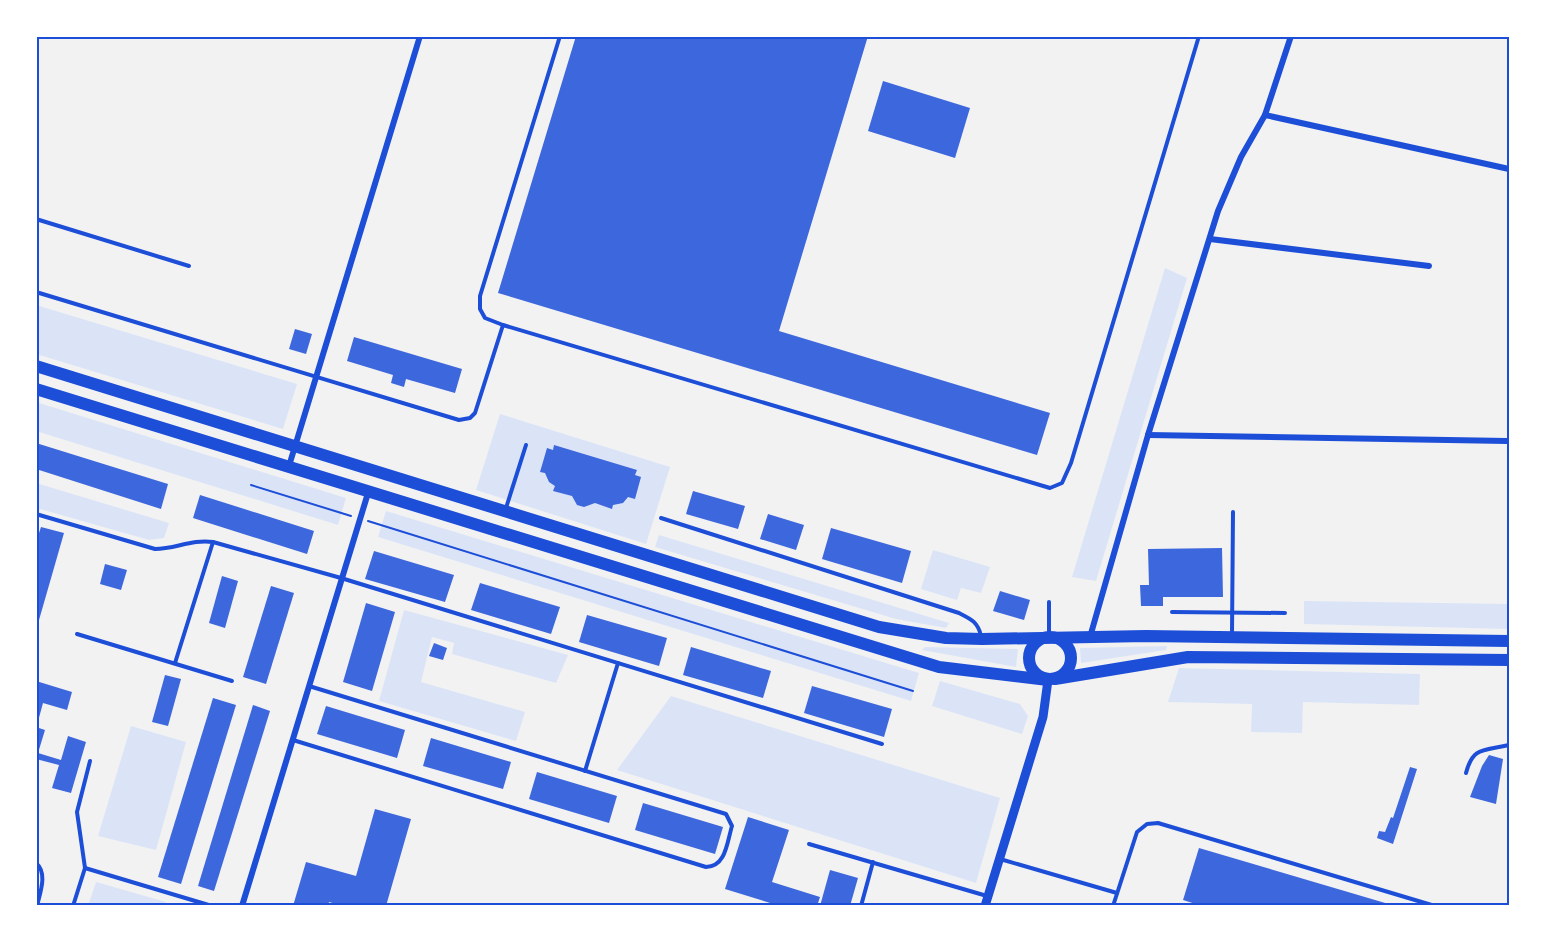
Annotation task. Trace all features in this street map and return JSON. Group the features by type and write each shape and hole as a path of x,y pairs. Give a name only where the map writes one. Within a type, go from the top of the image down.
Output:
{"main road":[{"path":"36,366 879,627 946,638 982,639 1090,637 1509,641"},
{"path":"36,389 939,667 1052,679 1188,657 1509,660"},
{"path":"1049,637 1067,646 1071,659 1066,671 1052,679 1036,675 1029,662 1029,655 1036,642 1049,637"}],"street":[{"path":"288,467 420,36"},
{"path":"1090,637 1148,435 1210,239 1241,157 1265,115 1291,36"},
{"path":"1265,115 1509,169"},
{"path":"1210,239 1430,266"},
{"path":"1148,435 1507,441"},
{"path":"242,906 368,493"},
{"path":"986,901 1043,717 1052,679"}],"lane":[{"path":"560,36 480,296 480,309 485,318 1050,488 1062,483 1071,463 1199,36"},
{"path":"36,219 189,266"},
{"path":"36,292 450,419 470,418 478,405 503,325"},
{"path":"505,512 526,445"},
{"path":"1232,638 1233,512"},
{"path":"36,514 154,549 171,549 191,542 213,542 342,578 882,744"},
{"path":"661,518 959,613 979,626 982,639"},
{"path":"175,663 213,542"},
{"path":"1049,602 1049,637"},
{"path":"1172,612 1285,613"},
{"path":"77,634 232,681"},
{"path":"585,771 618,663"},
{"path":"292,740 706,867 714,867 721,862 732,826 726,814 309,686"},
{"path":"1466,773 1470,757 1475,753 1509,745"},
{"path":"73,906 85,868 77,812 90,761"},
{"path":"1113,906 1137,832 1147,824 1158,824 1435,906"},
{"path":"809,844 873,862 986,901"},
{"path":"999,858 1118,893"},
{"path":"861,906 873,862"},
{"path":"36,863 43,877 37,906"},
{"path":"85,868 212,906"}],"path":[{"path":"251,485 357,518"},
{"path":"367,521 914,692"}],"shaded area":[{"path":"1165,268 1187,278 1096,581 1072,577"},
{"path":"36,305 297,384 283,429 36,354"},
{"path":"36,402 346,498 338,525 36,431"},
{"path":"500,414 670,467 646,544 476,490"},
{"path":"36,483 169,523 164,538 149,540 40,509 36,520"},
{"path":"386,511 919,673 911,701 378,537"},
{"path":"659,535 949,623 946,628 896,619 655,547"},
{"path":"933,550 990,567 981,593 961,588 957,600 921,589"},
{"path":"1304,601 1509,604 1509,629 1304,624"},
{"path":"404,610 568,655 556,683 452,654 454,643 432,637 421,682 525,712 516,741 379,701"},
{"path":"1167,646 1166,650 1081,663 1080,648"},
{"path":"925,647 1018,649 1016,667 922,650"},
{"path":"1179,668 1420,674 1419,705 1303,702 1302,733 1251,732 1252,704 1168,702"},
{"path":"940,681 1020,704 1028,716 1022,734 932,706"},
{"path":"671,696 1000,798 976,883 617,770"},
{"path":"131,726 186,742 156,850 98,836"},
{"path":"96,882 166,902 165,906 88,906"}],"building":[{"path":"576,36 868,36 779,331 1050,413 1037,455 498,293"},
{"path":"883,81 970,108 955,158 868,131"},
{"path":"295,329 312,334 306,354 289,349"},
{"path":"354,337 462,369 455,393 406,379 404,387 391,383 393,375 347,361"},
{"path":"36,443 168,484 161,509 36,469"},
{"path":"554,445 637,470 635,475 641,477 635,499 628,497 623,503 613,505 612,509 595,503 584,507 577,505 572,496 553,491 555,486 549,482 545,473 540,472 547,448 553,450"},
{"path":"693,491 745,506 738,529 686,514"},
{"path":"200,495 314,531 307,554 193,518"},
{"path":"768,514 804,525 796,550 760,539"},
{"path":"41,527 64,533 37,627 36,542"},
{"path":"831,528 911,551 902,583 822,559"},
{"path":"1222,548 1223,597 1163,597 1163,606 1141,606 1140,585 1149,585 1148,549"},
{"path":"374,551 454,575 445,602 365,579"},
{"path":"105,564 127,570 121,590 100,584"},
{"path":"222,576 238,581 225,628 209,623"},
{"path":"480,583 560,607 551,634 471,610"},
{"path":"271,586 294,593 266,684 243,677"},
{"path":"1000,591 1030,600 1024,620 993,611"},
{"path":"366,603 395,612 372,691 343,682"},
{"path":"587,615 667,638 659,666 579,642"},
{"path":"434,643 447,648 443,660 429,656"},
{"path":"691,647 771,671 763,698 683,675"},
{"path":"165,675 181,679 168,726 152,722"},
{"path":"36,681 72,692 67,710 43,703 37,725"},
{"path":"812,686 892,709 884,737 804,713"},
{"path":"213,698 236,705 181,884 158,877"},
{"path":"253,705 270,711 214,891 198,886"},
{"path":"326,706 405,730 397,758 317,734"},
{"path":"36,727 45,730 38,753 61,760 68,736 86,742 71,793 52,788 59,765 36,759"},
{"path":"431,738 511,762 503,789 423,766"},
{"path":"1489,755 1503,759 1496,804 1470,797 1482,766"},
{"path":"1410,767 1417,769 1393,844 1377,838 1379,831 1385,832 1391,817 1393,818"},
{"path":"537,772 617,796 609,823 529,799"},
{"path":"643,803 723,827 715,854 635,830"},
{"path":"375,809 411,819 386,906 343,906 329,902 328,906 293,906 306,862 356,876"},
{"path":"748,817 789,830 772,882 820,897 817,906 780,906 725,889"},
{"path":"1199,848 1392,906 1202,906 1183,900"},
{"path":"830,870 858,878 850,906 820,906"}]}
